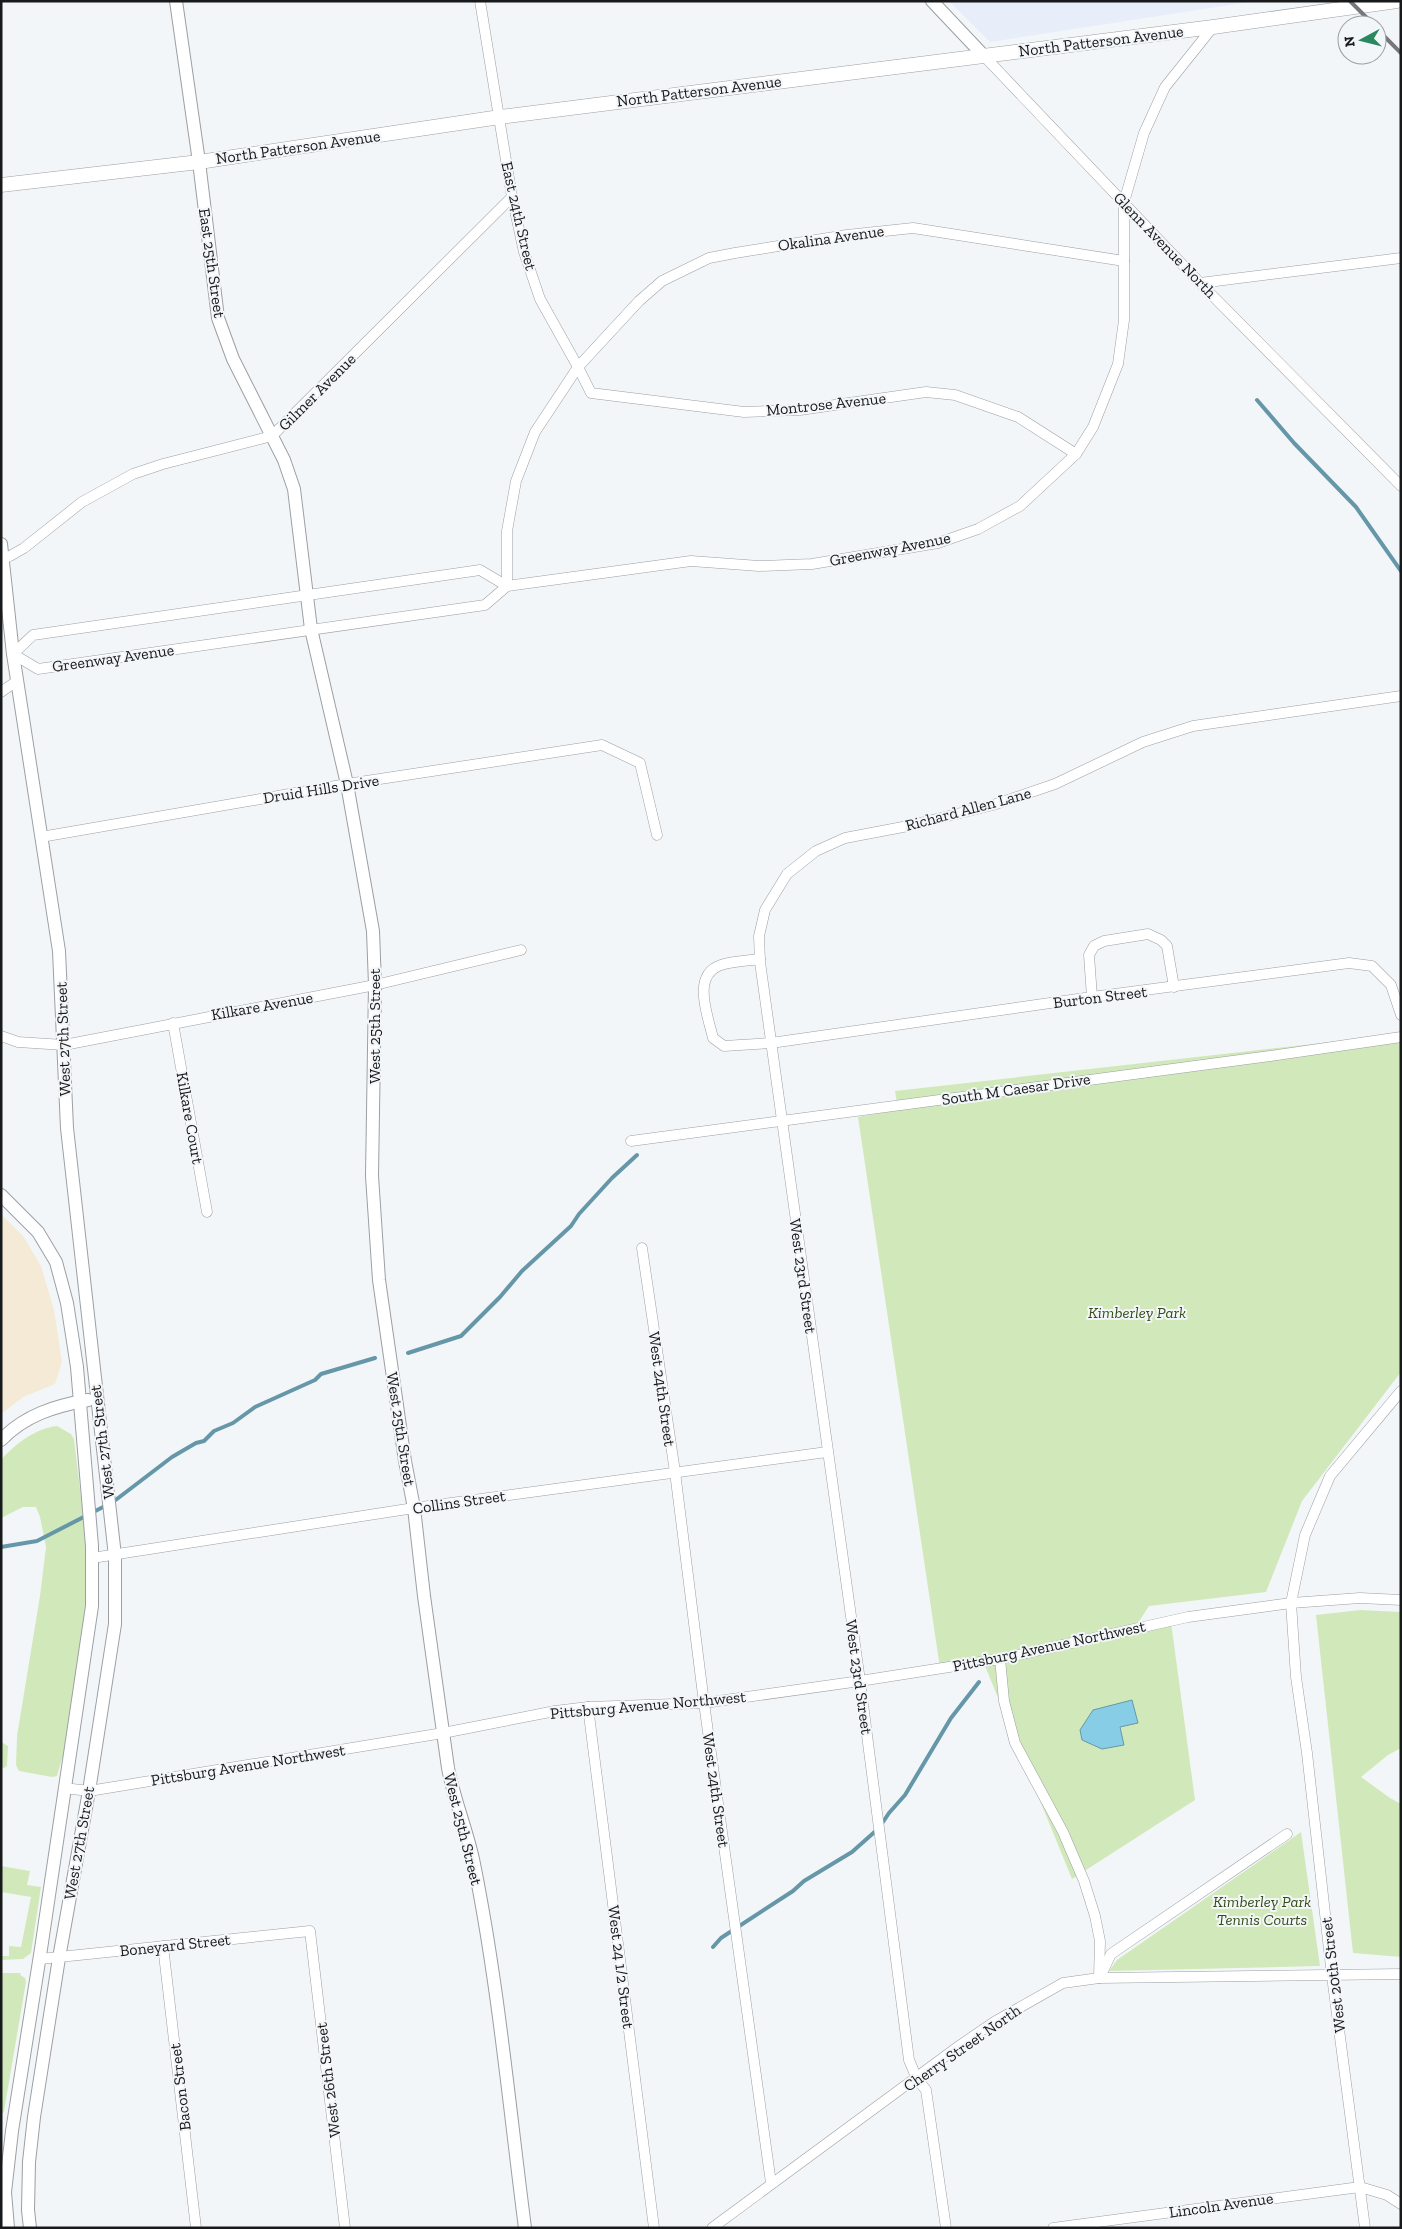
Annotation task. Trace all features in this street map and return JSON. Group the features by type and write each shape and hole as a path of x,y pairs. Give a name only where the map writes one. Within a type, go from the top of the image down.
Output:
{"main road":[{"name":"North Patterson Avenue","path":"1,185 199,162 500,117 1213,27 1397,1"}],"street":[{"name":"East 25th Street","path":"176,1 199,162 218,318 233,359 272,436 294,489 311,629"},
{"name":"East 24th Street","path":"480,1 512,197 524,252 540,299 578,367"},
{"name":"Glenn Avenue North","path":"932,1 1200,283 1401,486"},
{"name":"Greenway Avenue","path":"13,654 38,669 485,605 507,586 690,561 759,566 812,564 938,543 978,529 1020,506 1076,454 1093,427 1118,364 1124,320 1124,202 1144,133 1165,88 1213,27"},
{"name":"Gilmer Avenue","path":"2,558 24,548 82,502 133,474 163,464 272,436 512,197"},
{"name":"Okalina Avenue","path":"578,367 639,301 662,282 709,258 847,235 913,228 1124,261"},
{"path":"1200,283 1401,258"},
{"name":"Montrose Avenue","path":"578,367 591,393 744,412 800,410 926,392 955,395 1018,417 1076,454"},
{"path":"507,586 507,530 516,481 535,432 578,367"},
{"name":"West 27th Street","path":"1,544 13,654 59,951 67,1128 115,1556 115,1624 89,1790 58,1958 29,2162 28,2210 30,2228"},
{"path":"13,654 33,635 480,570 507,586"},
{"name":"West 25th Street","path":"311,629 347,784 373,931 375,985 372,1176 379,1280 405,1461 414,1508 424,1596 452,1791 473,1858 492,1966 525,2228"},
{"path":"1,692 17,681"},
{"name":"Richard Allen Lane","path":"782,1121 758,936 765,910 787,874 816,851 845,838 908,826 993,805 1055,784 1143,742 1193,726 1401,696"},
{"name":"Druid Hills Drive","path":"40,837 347,784 602,745 640,763 657,836"},
{"path":"1092,997 1089,955 1094,946 1104,941 1148,934 1161,940 1167,946 1174,987"},
{"name":"Kilkare Avenue","path":"1,1036 18,1042 64,1045 173,1022 375,985 521,950"},
{"name":"Burton Street","path":"760,958 720,966 706,977 703,991 713,1038 724,1046 771,1043 1092,997 1349,963 1372,966 1391,985 1401,1015"},
{"name":"Kilkare Court","path":"173,1022 207,1212"},
{"name":"South M Caesar Drive","path":"631,1141 1401,1037"},
{"name":"West 23rd Street","path":"782,1121 860,1681 909,2060 917,2079 926,2090 946,2228"},
{"name":"West 27th Street","path":"1,1195 38,1232 56,1262 67,1303 77,1368 92,1558 92,1606 40,1959 12,2132 5,2192 8,2228"},
{"name":"West 24th Street","path":"642,1248 771,2183"},
{"name":"West 20th Street","path":"1365,2228 1296,1677 1291,1603 1305,1535 1330,1476 1401,1391"},
{"path":"1,1440 11,1430 33,1416 54,1407 97,1398"},
{"name":"Collins Street","path":"92,1558 115,1556 414,1508 827,1452"},
{"name":"Pittsburg Avenue Northwest","path":"64,1788 89,1790 443,1733 556,1711 588,1707 704,1703 860,1681 1000,1659 1181,1618 1291,1603 1360,1598 1401,1600"},
{"path":"1000,1659 1004,1701 1015,1743 1063,1832 1084,1881 1095,1916 1100,1942 1099,1978"},
{"name":"West 24 1/2 Street","path":"588,1707 654,2228"},
{"path":"1099,1978 1111,1954 1287,1834"},
{"name":"Boneyard Street","path":"40,1959 310,1931"},
{"name":"West 26th Street","path":"310,1931 345,2228"},
{"name":"Bacon Street","path":"163,1946 196,2228"},
{"name":"Cherry Street North","path":"712,2228 771,2183 994,2022 1049,1991 1073,1980 1099,1978 1401,1974"},
{"path":"1360,2187 1387,2195 1401,2204"},
{"name":"Lincoln Avenue","path":"1053,2228 1360,2187"}],"shaded area":[{"path":"949,1 1256,1 990,42"},
{"path":"1,1214 23,1236 41,1266 54,1310 62,1362 55,1384 23,1397 1,1414"}],"green space":[{"name":"Kimberley Park","path":"1401,1034 1401,1372 1302,1501 1266,1592 1149,1606 1136,1626 1171,1622 1195,1800 1072,1879 983,1661 940,1668 858,1117 898,1110 895,1091"},
{"path":"57,1426 71,1434 74,1439 87,1548 86,1601 80,1651 63,1755 57,1776 52,1777 19,1771 16,1765 17,1736 40,1596 46,1547 36,1507 23,1507 1,1518 1,1460 13,1448 34,1433"},
{"path":"1360,1610 1401,1612 1401,1748 1388,1755 1361,1777 1401,1804 1401,1957 1353,1953 1316,1615"},
{"path":"1,1742 8,1746 7,1766 4,1768 1,1767"},
{"name":"Kimberley Park Tennis Courts","path":"1301,1832 1320,1966 1109,1971 1117,1960"},
{"path":"1,1866 30,1871 27,1885 41,1887 31,1953 23,1959 1,1960 1,1956 9,1956 9,1946 21,1947 31,1897 1,1892"},
{"path":"1,1973 21,1973 20,1975 25,1978 26,1982 4,2111 1,2116"}],"water":[{"path":"1132,1700 1138,1723 1120,1727 1124,1745 1102,1749 1082,1740 1080,1730 1093,1710"}],"waterway":[{"path":"1257,400 1294,443 1356,507 1401,571"},
{"path":"408,1353 461,1336 500,1297 522,1271 571,1226 579,1214 612,1178 637,1155"},
{"path":"113,1502 172,1457 196,1443 204,1441 214,1431 233,1423 255,1407 315,1380 321,1374 375,1358"},
{"path":"1,1547 37,1541 107,1505"},
{"path":"713,1947 721,1938 793,1891 804,1881 852,1852 879,1828 905,1795 951,1718 979,1682"}],"railway":[{"path":"1350,1 1364,15"},
{"path":"1387,39 1401,53"}]}
